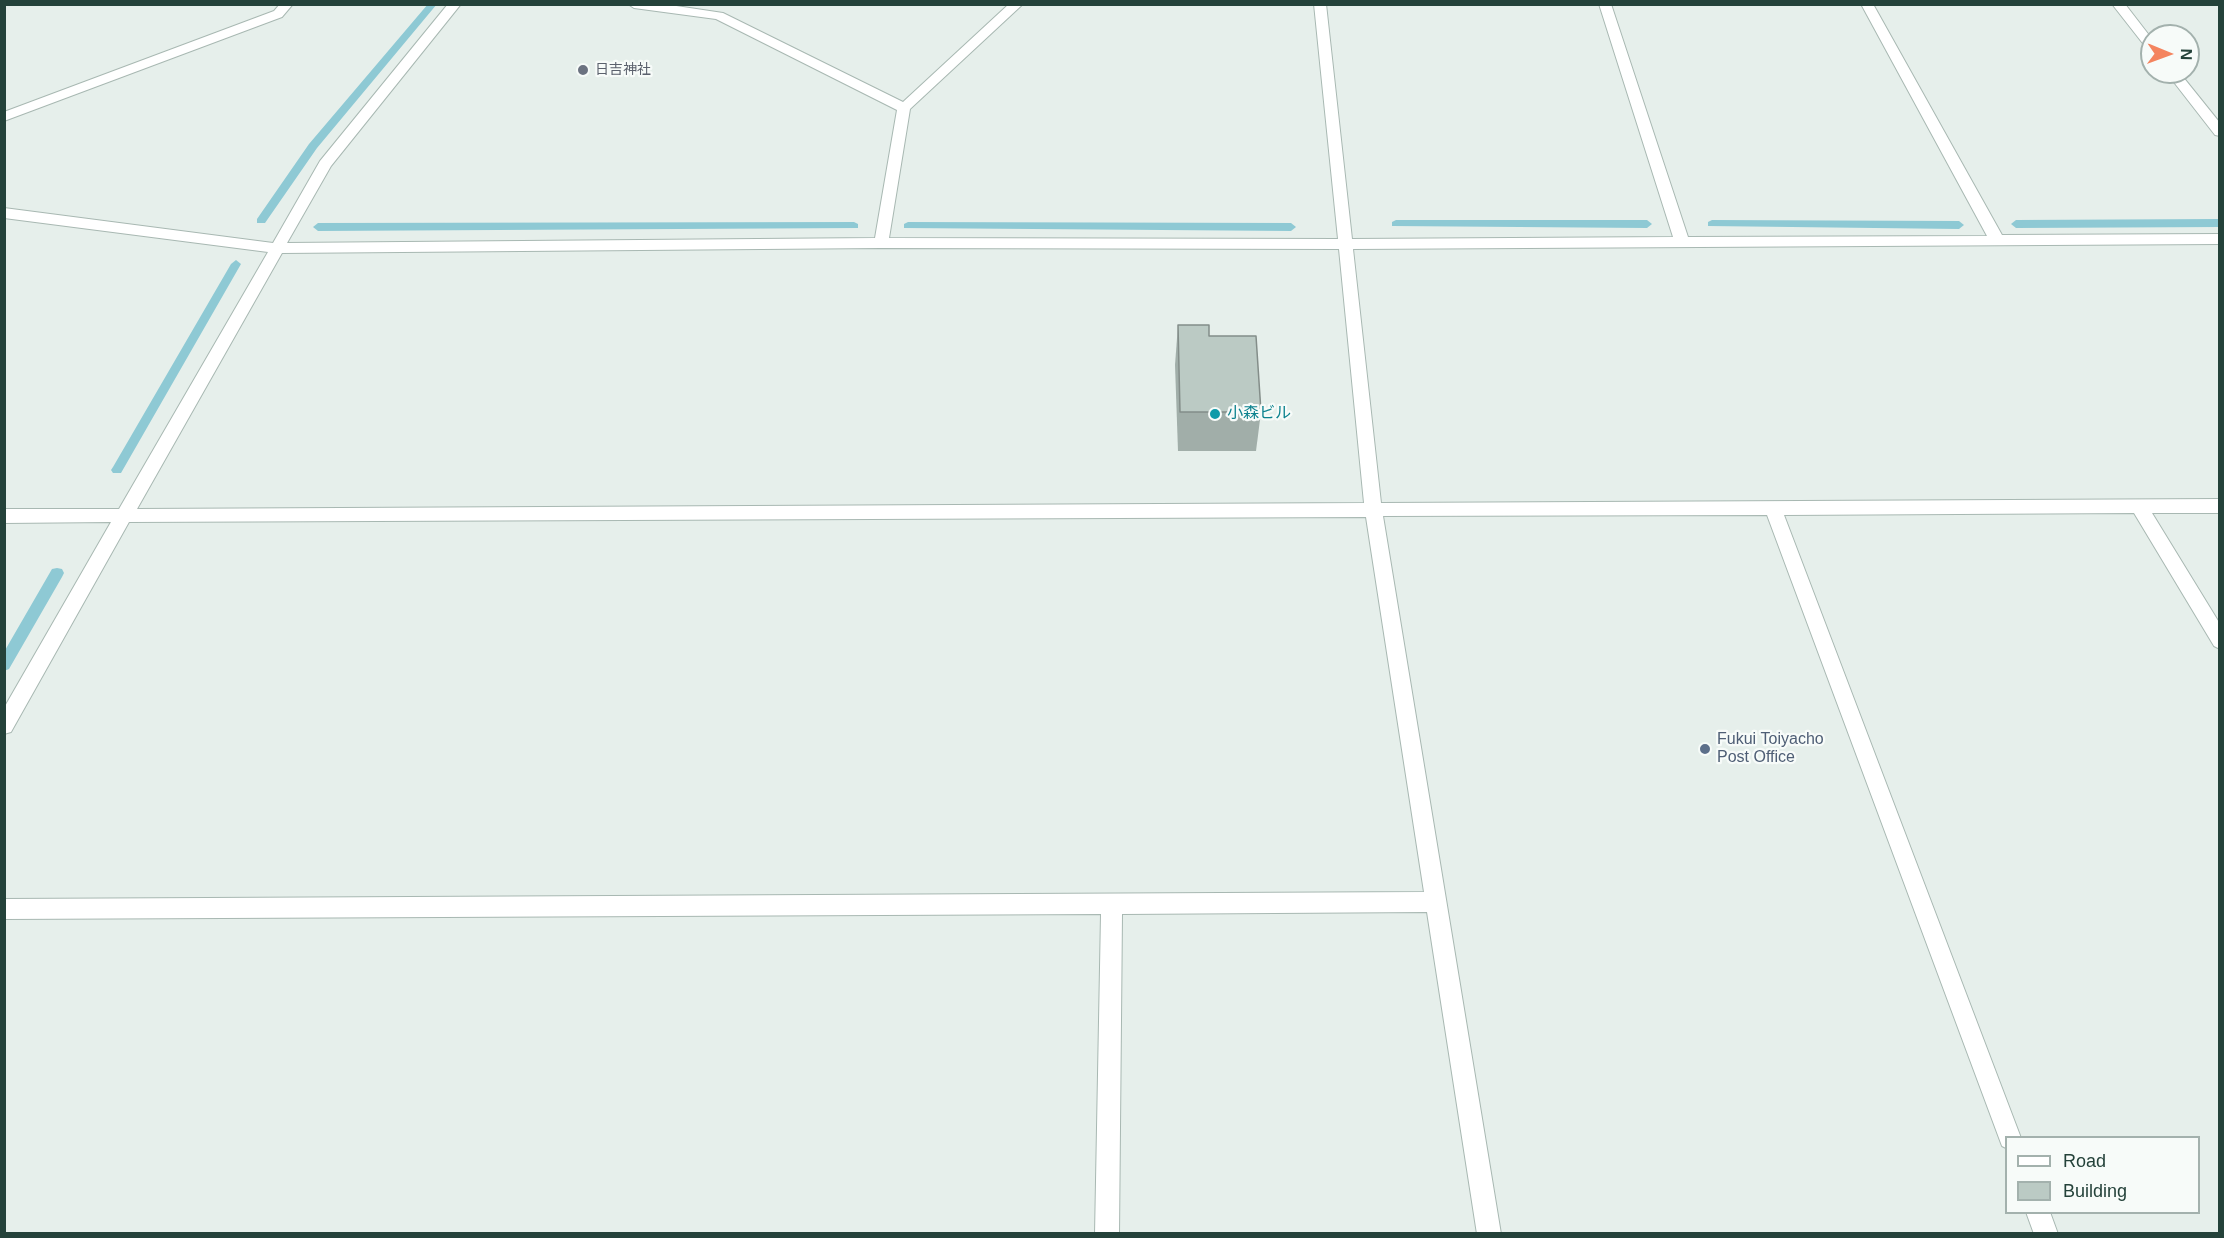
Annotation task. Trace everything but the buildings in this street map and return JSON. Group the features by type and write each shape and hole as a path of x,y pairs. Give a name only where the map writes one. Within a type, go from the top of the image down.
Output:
{"street":[{"path":"4,117 278,14 287,4"},
{"path":"4,726 325,164 455,4"},
{"path":"881,243 904,108 1017,4"},
{"path":"1320,4 1373,508 1489,1233"},
{"path":"1605,4 1682,242"},
{"path":"1867,4 1996,240"},
{"path":"2118,4 2140,32"},
{"path":"636,5 719,16 904,108"},
{"path":"2182,84 2220,132"},
{"path":"4,213 277,248 881,243 1345,244 2220,239"},
{"path":"4,516 1373,508 2220,506"},
{"path":"2139,507 2220,641"},
{"path":"1773,508 2010,1136"},
{"path":"4,909 1436,902"},
{"path":"1107,1233 1112,904"},
{"path":"2039,1214 2046,1233"}],"waterway":[{"path":"261,221 313,146 433,4"},
{"path":"2016,224 2220,223"},
{"path":"1396,224 1647,224"},
{"path":"1712,224 1959,225"},
{"path":"318,227 854,226"},
{"path":"908,226 1291,227"},
{"path":"117,470 236,264"},
{"path":"4,665 57,573"}],"place":[{"name":"日吉神社","path":"583,70"},
{"name":"小森ビル","path":"1215,414"},
{"name":"Fukui Toiyacho Post Office","path":"1705,749"}]}
